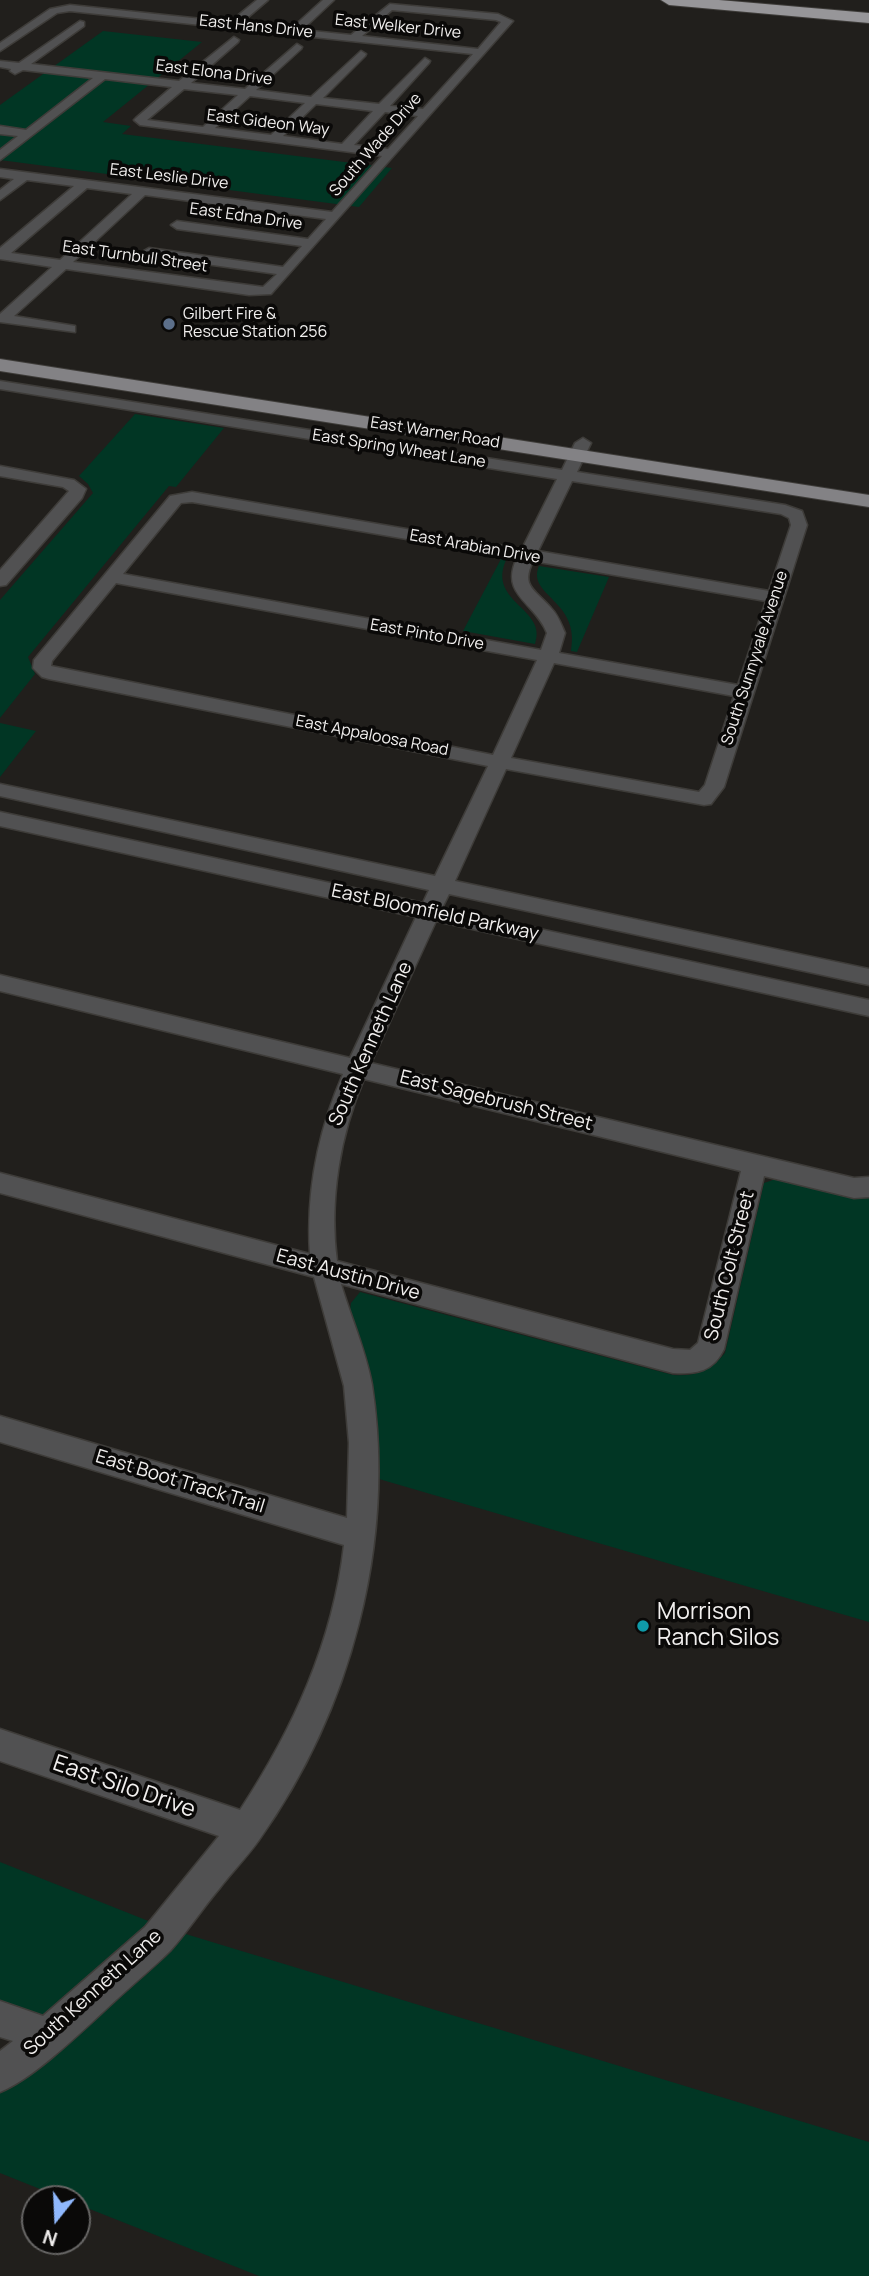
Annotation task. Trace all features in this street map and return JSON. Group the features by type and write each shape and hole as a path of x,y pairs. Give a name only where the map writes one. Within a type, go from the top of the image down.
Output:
{"highway":[{"path":"669,0 869,17"},
{"path":"688,0 869,17"},
{"path":"799,0 869,4"},
{"path":"814,0 869,4"}],"main road":[{"name":"East Warner Road","path":"0,352 576,458 869,501"},
{"name":"East Warner Road","path":"0,365 193,388"},
{"name":"East Warner Road","path":"576,458 869,488"}],"street":[{"path":"115,13 132,0"},
{"path":"233,25 263,0"},
{"path":"293,32 329,0"},
{"path":"173,19 190,6"},
{"name":"South Wade Drive","path":"266,290 390,153 462,65 480,52 508,19 444,16 390,7 354,38"},
{"name":"East Welker Drive","path":"41,19 62,8 354,38 420,41 480,52"},
{"path":"0,48 41,19 93,25"},
{"path":"0,81 80,24"},
{"name":"East Hans Drive","path":"181,85 240,41 221,39"},
{"name":"East Hans Drive","path":"284,46 310,49"},
{"path":"205,131 297,47"},
{"path":"348,53 374,55"},
{"path":"274,139 361,54"},
{"path":"345,148 382,108 431,62 412,60"},
{"name":"East Elona Drive","path":"0,64 424,113"},
{"path":"0,148 99,76"},
{"name":"East Gideon Way","path":"181,85 140,120 144,123 390,153"},
{"path":"0,130 24,133"},
{"path":"0,156 24,133"},
{"name":"East Leslie Drive","path":"0,173 142,191 177,226 334,216"},
{"path":"0,196 25,176"},
{"path":"0,255 83,184"},
{"path":"2,318 142,191"},
{"path":"127,274 177,226 286,271"},
{"name":"East Edna Drive","path":"177,226 311,243"},
{"name":"East Turnbull Street","path":"0,255 249,291 266,290"},
{"path":"2,318 70,329"},
{"name":"East Spring Wheat Lane","path":"0,385 576,458 796,515"},
{"name":"South Kenneth Lane","path":"0,2074 48,2036 158,1939 247,1829 278,1781 322,1688 343,1625 361,1536 363,1429 357,1382 324,1269 322,1234 325,1169 338,1110 548,657 556,633 549,618 524,594 519,584 519,572 576,458"},
{"path":"0,471 77,486 76,495 3,575"},
{"name":"East Arabian Drive","path":"110,577 176,499 191,498 774,597"},
{"name":"South Sunnyvale Avenue","path":"704,799 714,787 799,525 796,515"},
{"name":"East Pinto Drive","path":"110,577 744,692"},
{"name":"East Appaloosa Road","path":"110,577 43,660 42,668 49,673 499,762 704,799"},
{"name":"East Bloomfield Parkway","path":"0,790 869,977"},
{"name":"East Bloomfield Parkway","path":"0,819 431,911 869,1009"},
{"name":"East Sagebrush Street","path":"0,983 854,1188 869,1187"},
{"name":"South Colt Street","path":"696,1362 710,1349 755,1164"},
{"name":"East Austin Drive","path":"0,1183 673,1361 696,1362"},
{"name":"East Boot Track Trail","path":"0,1429 361,1536"},
{"name":"East Silo Drive","path":"0,1745 247,1829"},
{"path":"0,2019 48,2036"}],"green space":[{"path":"103,31 202,42 103,122 131,126 122,134 392,168 359,207 0,160 0,105"},
{"path":"135,414 224,428 176,487 169,486 28,657 35,674 0,718 0,600 93,493 79,476"},
{"path":"501,559 506,560 502,574 504,586 533,622 537,632 535,644 463,631"},
{"path":"539,566 609,577 577,652 571,651 572,634 568,620 540,585 537,576"},
{"path":"0,723 36,731 0,777"},
{"path":"776,1179 854,1197 869,1197 869,1622 379,1479 369,1380 350,1310 351,1303 360,1292 673,1375 695,1374 714,1364 725,1353 764,1183"},
{"path":"0,1862 166,1928 869,2142 869,2276 259,2276 91,2210 91,2185 30,2185 0,2173 0,2074 49,2036 0,2017"}],"place":[{"name":"Gilbert Fire & Rescue Station 256","path":"169,324"},
{"name":"Morrison Ranch Silos","path":"643,1626"}]}
